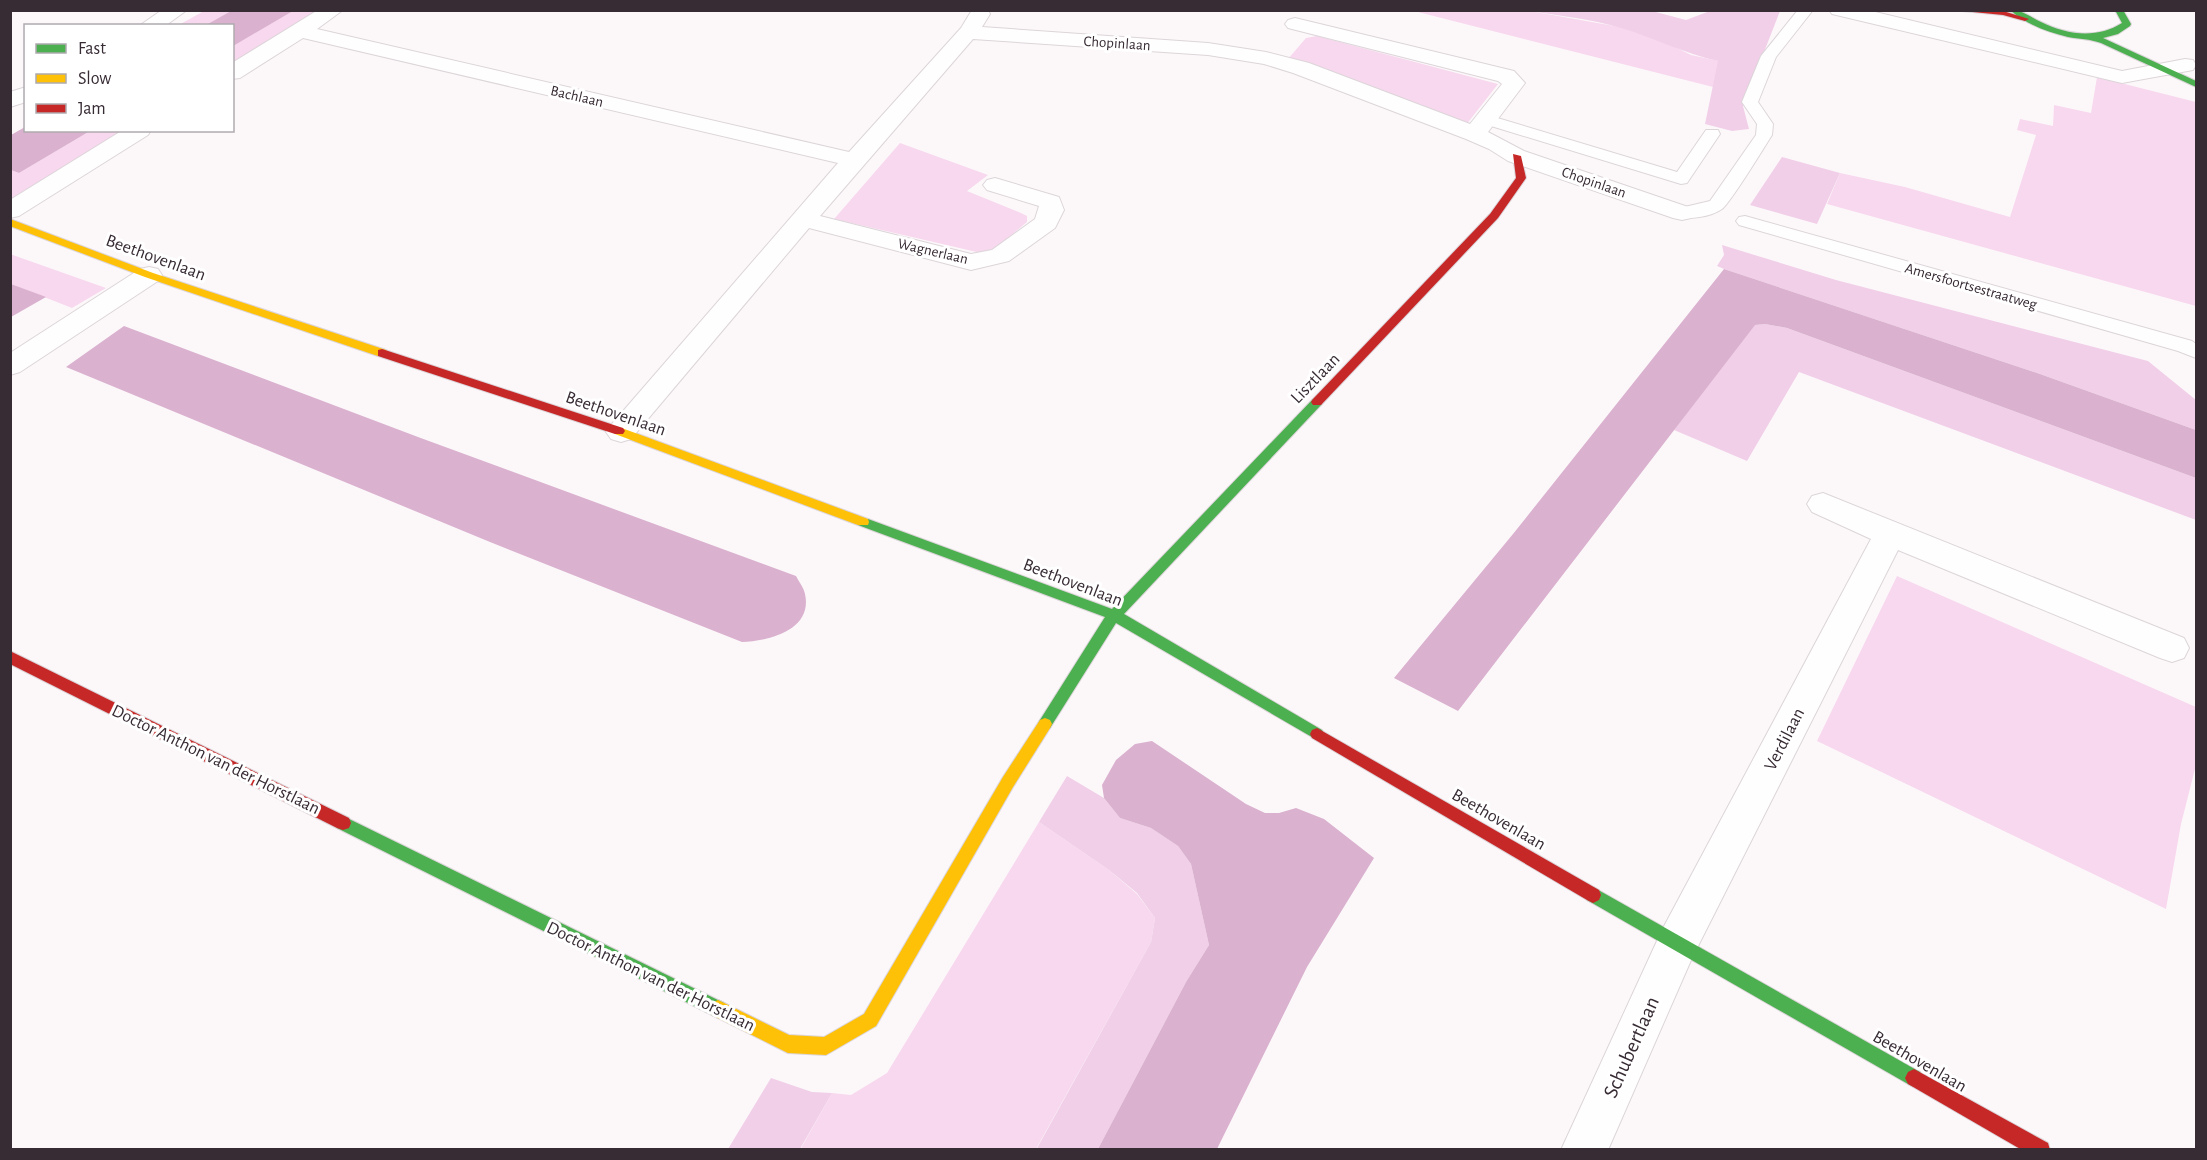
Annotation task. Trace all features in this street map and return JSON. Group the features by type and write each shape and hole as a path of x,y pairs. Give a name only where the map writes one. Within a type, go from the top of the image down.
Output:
{"street":[{"path":"152,24 177,10"},
{"path":"234,72 333,10"},
{"path":"621,432 854,160 968,32 983,10"},
{"path":"1839,10 2122,77 2191,67"},
{"path":"1956,10 2020,15 2049,29 2091,36 2112,43 2162,70 2196,84"},
{"path":"2091,36 2112,34 2124,29 2127,24 2122,12"},
{"path":"1266,58 1302,17 1506,76 1514,83 1479,126"},
{"path":"2124,29 2135,39 2191,67"},
{"name":"Bachlaan","path":"300,31 854,160"},
{"name":"Chopinlaan","path":"968,32 1208,50 1266,58 1479,126 1497,144 1515,156 1682,213"},
{"path":"10,101 24,94"},
{"path":"10,212 137,132"},
{"name":"Lisztlaan","path":"1114,615 1494,216 1521,178 1515,156"},
{"name":"Wagnerlaan","path":"803,219 971,262 1000,256 1046,223 1052,210 1050,202 995,185"},
{"name":"Beethovenlaan","path":"10,222 149,275 621,432 1114,615 1677,944 2041,1149"},
{"path":"10,366 149,275"},
{"path":"1823,504 1890,534 2172,648"},
{"name":"Verdilaan","path":"1677,944 1890,534"},
{"name":"Doctor Anthon van der Horstlaan","path":"10,657 788,1044 826,1046 870,1020 1008,782 1114,615"},
{"name":"Schubertlaan","path":"1584,1149 1677,944"}],"lane":[{"path":"1682,213 1703,210 1716,205 1764,135 1765,124 1750,102 1769,56 1806,10"},
{"path":"1479,126 1681,179 1712,135"},
{"name":"Amersfoortsestraatweg","path":"1745,221 2185,346 2196,352"}],"shaded area":[{"path":"233,10 293,10 234,45 234,24 208,24"},
{"path":"204,11 233,11 208,24 181,24"},
{"path":"293,11 323,11 234,64 234,45"},
{"path":"1414,11 1530,11 1620,27 1669,44 1691,55 1719,61 1713,87"},
{"path":"1530,11 1652,11 1686,20 1710,11 1780,11 1743,106 1749,129 1732,131 1705,124 1718,61 1610,25"},
{"path":"1317,36 1498,84 1466,125 1288,59 1306,38"},
{"path":"2097,77 2196,102 2196,306 1827,204 1840,173 1905,187 2010,217 2036,135 2017,130 2020,119 2053,126 2054,105 2091,113"},
{"path":"24,128 24,132 88,132 19,173 11,170 11,135"},
{"path":"88,132 120,132 11,199 11,170 19,173"},
{"path":"900,143 988,175 967,191 1027,216 1027,222 995,249 981,253 834,219"},
{"path":"1782,157 1840,173 1817,224 1750,205"},
{"path":"1722,245 1836,280 2148,361 2196,400 2196,430 2040,374 1724,269 1717,266 1724,255"},
{"path":"10,254 106,288 72,308 11,284"},
{"path":"1724,269 2040,374 2196,430 2196,478 1787,328 1765,324 1755,325 1458,711 1394,678 1513,534"},
{"path":"11,284 46,297 11,317"},
{"path":"1765,324 1787,328 2196,478 2196,520 1799,372 1747,461 1674,430 1754,325"},
{"path":"124,326 796,576 805,594 806,606 802,617 796,625 776,636 742,642 490,542 66,367"},
{"path":"1897,576 2196,707 2196,765 2181,824 2166,909 1817,741"},
{"path":"1152,741 1246,804 1265,813 1279,813 1296,808 1324,819 1374,858 1307,967 1217,1149 1098,1149 1186,982 1209,945 1191,864 1178,846 1151,828 1120,818 1104,798 1102,785 1116,760 1135,744"},
{"path":"1067,776 1104,798 1120,818 1151,828 1178,846 1191,864 1209,945 1186,982 1098,1149 1036,1150 1151,942 1155,918 1137,893 1109,870 1039,822"},
{"path":"1039,822 1109,870 1137,894 1155,918 1151,942 1036,1149 800,1150 832,1093 851,1095 887,1073"},
{"path":"771,1078 812,1092 832,1093 800,1149 728,1149"}],"traffic: fast":[{"path":"2014,10 2054,31 2085,37 2115,32 2127,24 2119,10"},
{"path":"2091,36 2118,46 2196,84"},
{"path":"1045,724 1114,615 1317,402"},
{"path":"863,522 1114,615 1317,734"},
{"path":"343,823 718,1009"},
{"path":"1593,895 1914,1078"}],"traffic: slow":[{"path":"10,222 149,275 382,353"},
{"path":"619,431 863,522"},
{"path":"718,1009 788,1044 826,1046 870,1020 1008,782 1045,724"}],"traffic: jam":[{"path":"1956,10 2003,13 2025,19"},
{"path":"1317,402 1494,216 1521,178 1516,156"},
{"path":"382,353 619,431"},
{"path":"10,657 343,823"},
{"path":"1317,734 1593,895"},
{"path":"1914,1078 2041,1150"}]}
